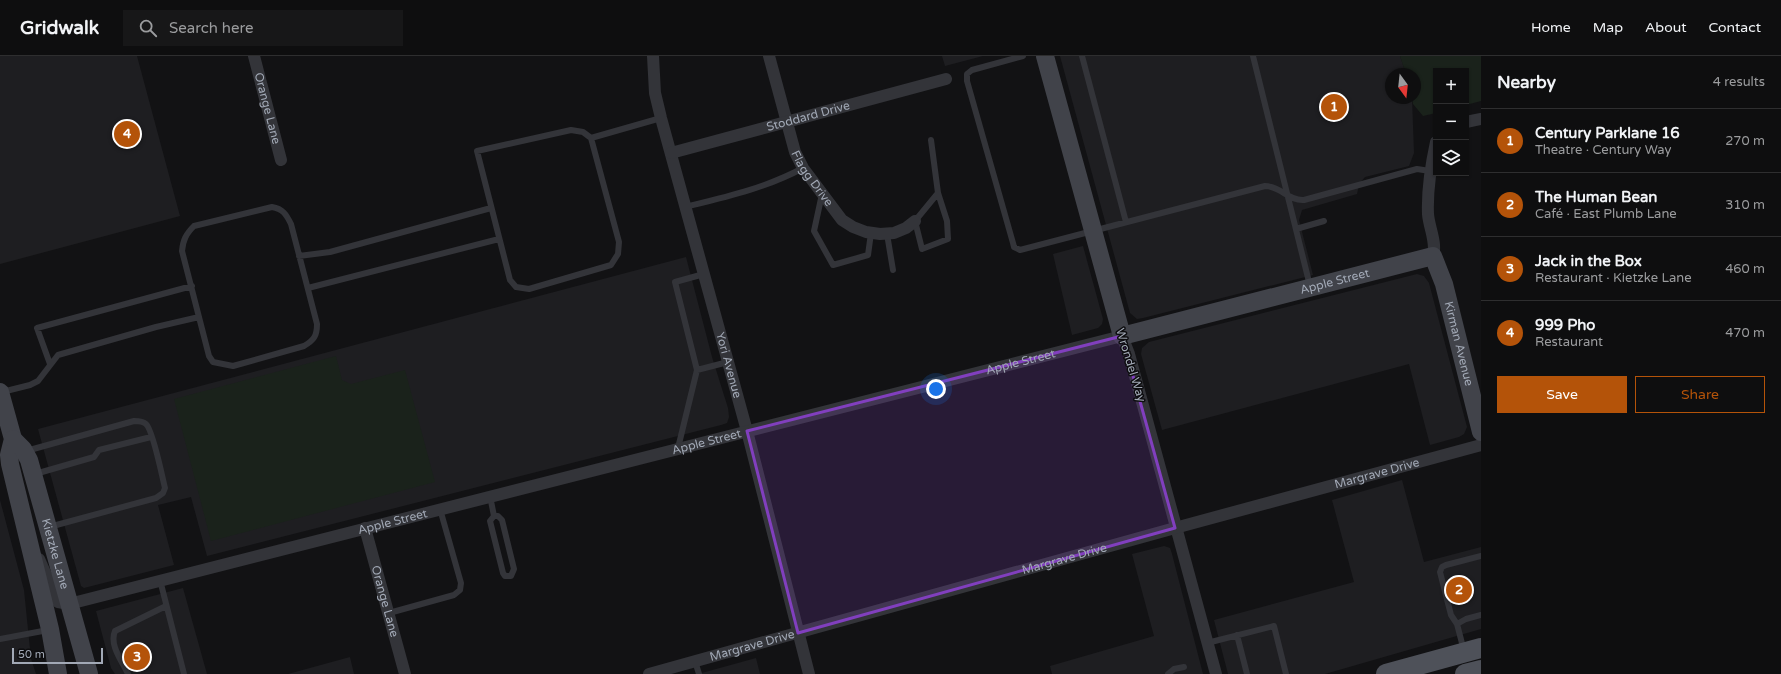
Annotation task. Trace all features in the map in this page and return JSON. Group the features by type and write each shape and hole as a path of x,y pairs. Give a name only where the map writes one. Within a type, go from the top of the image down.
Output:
{"main road":[{"path":"1386,674 1473,650"},
{"path":"1465,674 1481,670"}],"street":[{"name":"Orange Lane","path":"254,56 281,160"},
{"name":"Yori Avenue","path":"653,56 655,93 661,118 747,432 809,674"},
{"name":"Flagg Drive","path":"769,56 795,152 803,168 842,220 853,227 871,233 887,234 906,228 915,221"},
{"name":"Wrondel Way","path":"1045,56 1122,336 1129,354 1175,528 1216,674"},
{"name":"Stoddard Drive","path":"670,153 946,79"},
{"path":"1469,121 1481,119"},
{"path":"1433,156 1430,171 1428,211 1436,248 1433,256"},
{"name":"Apple Street","path":"69,604 1433,256"},
{"name":"Kirman Avenue","path":"1433,256 1444,284 1481,432"},
{"name":"Kietzke Lane","path":"0,392 13,446 10,464 50,629 58,674"},
{"name":"Margrave Drive","path":"649,674 1481,444"},
{"name":"Kietzke Lane","path":"13,446 29,460 89,674"},
{"path":"26,528 58,602 69,604"},
{"name":"Orange Lane","path":"365,528 405,674"}],"lane":[{"path":"1023,56 972,70 967,74 967,81 1012,243 1014,247 1020,250 1265,186 1272,186 1297,200 1304,200 1416,169 1430,171"},
{"path":"1082,56 1126,222"},
{"path":"1253,56 1310,287"},
{"path":"591,138 661,118"},
{"path":"570,130 584,132 591,138 619,242 618,254 611,265 529,289 516,287 510,280 477,150 570,130"},
{"path":"931,140 938,193 947,221 948,239 922,249 915,221 938,193"},
{"path":"685,207 750,190 782,179 803,168"},
{"path":"822,194 814,231 834,265 868,255 871,233"},
{"path":"272,206 280,208 286,214 291,224 299,256 317,324 317,334 313,341 304,346 233,366 213,362 209,356 182,251 183,242 187,232 194,226 272,206"},
{"path":"299,256 330,252 491,208"},
{"path":"1296,229 1324,222"},
{"path":"887,234 893,270"},
{"path":"308,288 499,239"},
{"path":"678,448 697,370 675,282 704,274"},
{"path":"50,364 37,328 192,286"},
{"path":"0,392 30,385 38,381 50,364 58,356 156,327 199,317"},
{"path":"697,370 728,362"},
{"path":"13,446 134,421 147,424 165,488 163,493 156,498 48,528"},
{"path":"32,475 94,457 99,450 151,437"},
{"path":"490,496 494,516 490,521 503,573 505,576 511,576 514,569 502,520 498,516 494,516"},
{"path":"389,614 428,604 458,593 461,588 461,583 440,509"},
{"path":"1473,650 1451,615 1440,572 1442,567 1446,565 1481,556"},
{"path":"160,580 184,674"},
{"path":"128,674 113,644 113,636 116,631 166,606"},
{"path":"1457,624 1466,619 1481,615"},
{"path":"1207,643 1274,626 1286,674"},
{"path":"0,639 50,629"},
{"path":"1237,635 1247,674"},
{"path":"695,661 699,674"},
{"path":"1168,674 1174,669 1184,667"}],"highlighted area":[{"path":"1122,336 1175,528 798,633 747,431"}],"shaded area":[{"path":"0,56 137,56 180,216 0,264"},
{"path":"942,56 983,56 945,66"},
{"path":"1060,56 1400,56 1404,68 1385,68 1385,104 1412,104 1414,153 1409,166 1365,177 1359,184 1357,194 1302,210 1299,220 1313,275 1143,318 1137,319 1130,313"},
{"path":"1400,56 1481,56 1481,101 1469,104 1469,68 1433,68 1433,114 1423,116 1413,104 1421,104 1421,68 1404,68"},
{"path":"1083,246 1103,319 1102,324 1098,328 1072,335 1053,254"},
{"path":"686,257 712,357 728,408 729,417 727,423 207,556 191,497 158,505 174,565 84,588 81,586 38,429"},
{"path":"1417,274 1424,276 1429,283 1467,427 1464,434 1459,437 1430,445 1409,364 1162,430 1141,354 1142,348 1149,342"},
{"path":"336,356 342,380 351,384 405,370 435,482 211,541 174,399"},
{"path":"1402,480 1424,562 1481,547 1481,629 1325,674 1228,674 1214,620 1354,582 1332,500"},
{"path":"0,500 24,590 31,659 36,674 0,674"},
{"path":"1164,546 1170,548 1172,554 1203,674 1052,674 1050,666 1154,636 1132,554"},
{"path":"183,588 207,674 115,674 111,668 96,611"},
{"path":"350,657 354,674 288,674"},
{"path":"756,658 760,674 698,674"}],"place":[{"name":"Century Parklane 16","path":"1334,107"},
{"name":"999 Pho","path":"127,134"},
{"name":"The Human Bean","path":"1459,590"},
{"name":"Jack in the Box","path":"137,657"}]}
